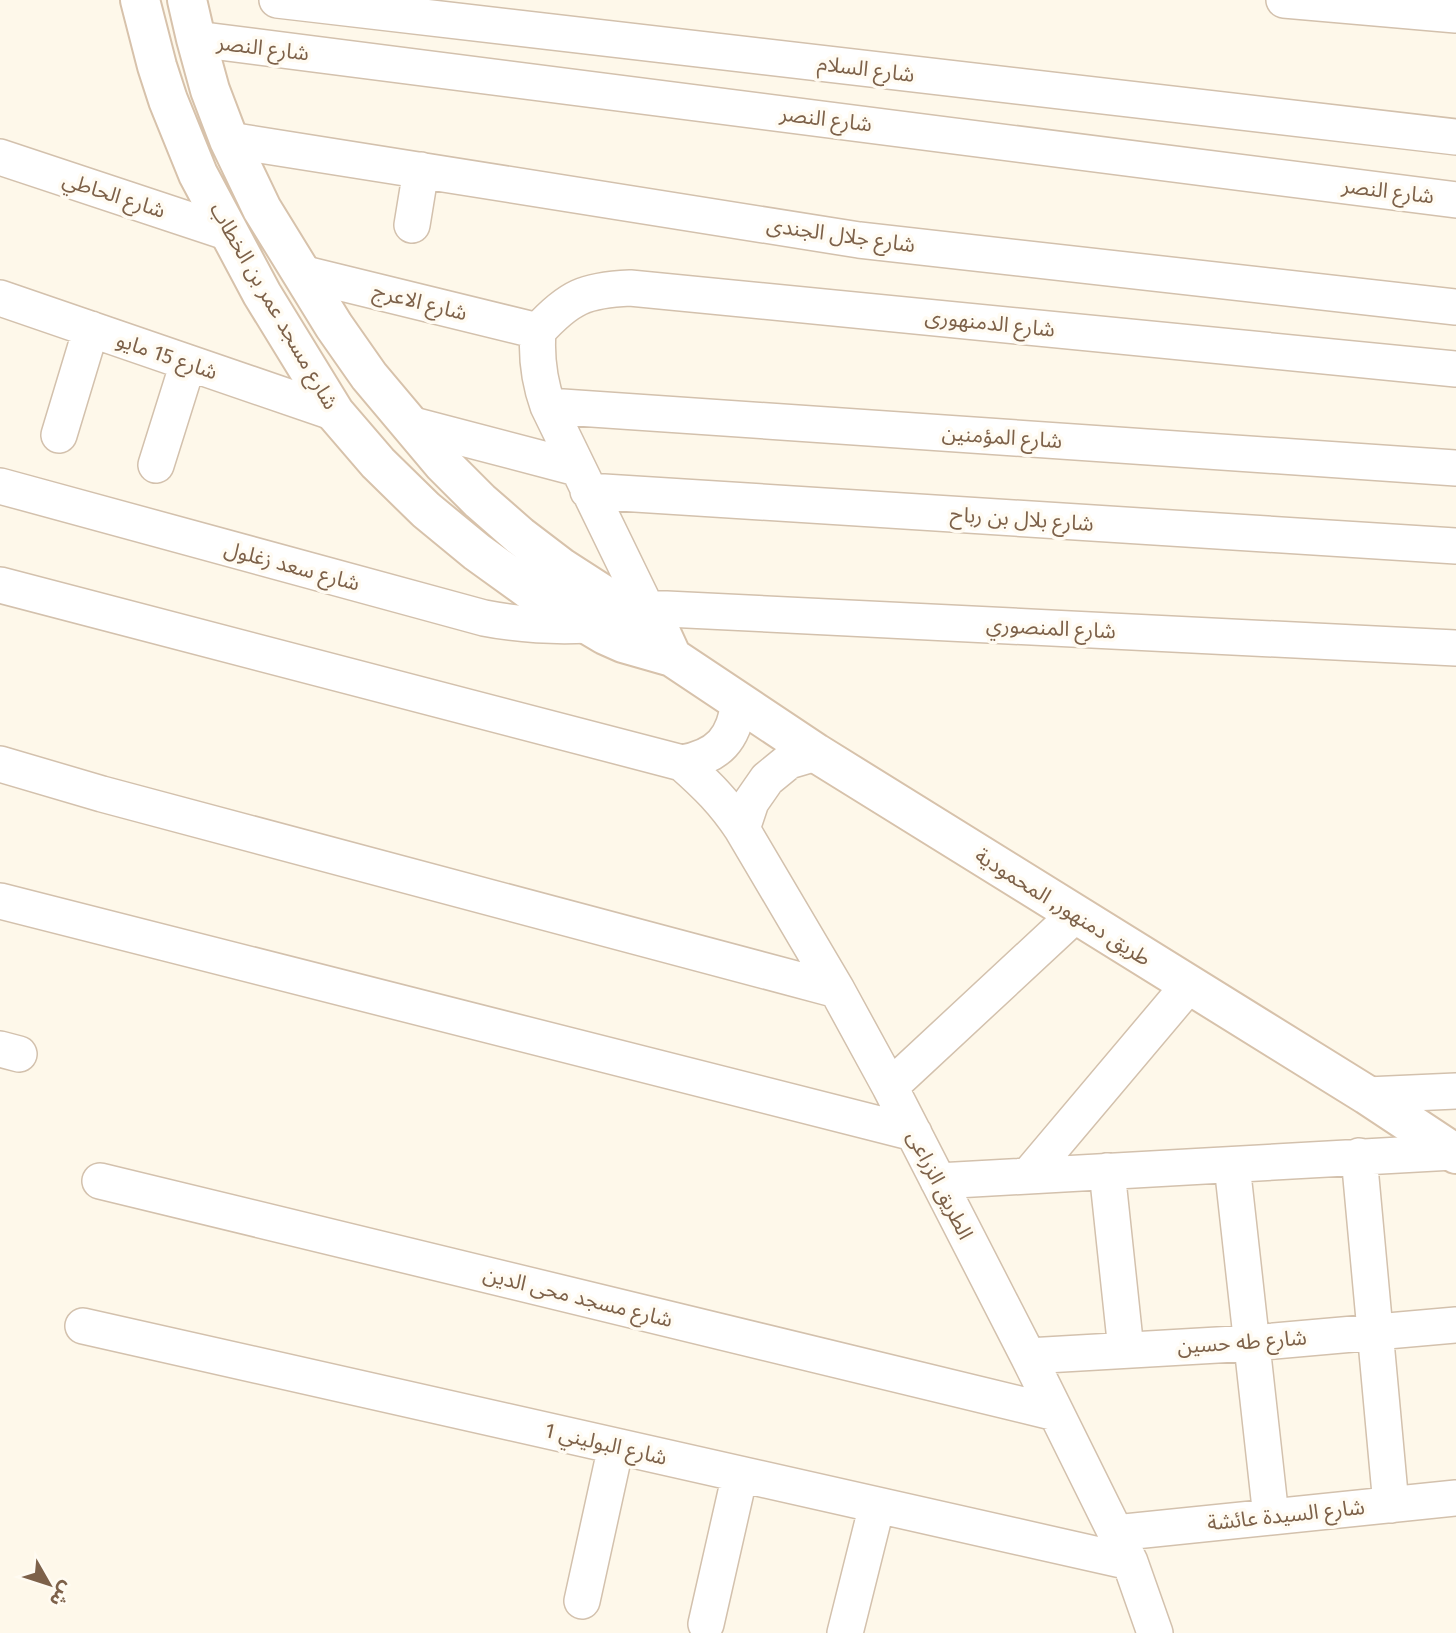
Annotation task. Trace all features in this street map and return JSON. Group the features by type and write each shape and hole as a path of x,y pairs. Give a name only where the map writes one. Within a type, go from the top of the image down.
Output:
{"main road":[{"name":"شارع مسجد عمر بن الخطاب","path":"140,0 168,100 198,174 292,344 335,413 378,463 426,510 509,576 588,625 623,643 672,657"},
{"name":"شارع مسجد عمر بن الخطاب","path":"187,0 210,90 229,140 262,209 334,326 369,376 443,464 520,536 607,597 649,615"},
{"path":"649,615 672,657"},
{"name":"طريق دمنهور, المحمودية","path":"672,657 816,753 1367,1095 1454,1153"}],"street":[{"name":"شارع السلام","path":"277,0 1456,137"},
{"path":"1284,0 1456,15"},
{"name":"شارع النصر","path":"195,39 1456,200"},
{"name":"شارع جلال الجندى","path":"229,140 859,240 1456,307"},
{"name":"شارع الحاطي","path":"0,157 229,233"},
{"path":"412,225 421,170"},
{"name":"شارع الاعرج","path":"302,274 538,331"},
{"name":"شارع الدمنهورى","path":"538,331 556,311 578,297 604,289 630,288 1456,369"},
{"name":"شارع 15 مايو","path":"0,298 335,413"},
{"path":"59,435 91,329"},
{"path":"538,331 538,372 548,406 649,615"},
{"path":"156,465 188,363"},
{"name":"شارع المؤمنين","path":"548,406 1456,468"},
{"name":"شارع بلال بن رباح","path":"408,424 583,480 1456,546"},
{"name":"شارع سعد زغلول","path":"0,486 484,618 520,625 588,625"},
{"path":"0,585 682,763 700,760 716,750 729,737 736,720 738,702"},
{"name":"شارع المنصوري","path":"649,615 1456,648"},
{"path":"742,829 751,802 767,779 789,761 816,753"},
{"name":"الطريق الزراعى","path":"682,763 710,787 742,829 837,990 890,1087 1123,1548 1155,1633"},
{"path":"0,764 102,794 837,990"},
{"path":"0,901 914,1133"},
{"path":"890,1087 1075,915"},
{"path":"1028,1176 1189,985"},
{"path":"1367,1095 1456,1091"},
{"path":"938,1181 1359,1156 1454,1153"},
{"path":"1359,1156 1391,1505"},
{"path":"1232,1165 1271,1517"},
{"path":"1107,1171 1126,1350"},
{"name":"شارع مسجد محى الدين","path":"100,1181 1056,1413"},
{"name":"شارع طه حسين","path":"1028,1356 1252,1343 1456,1325"},
{"name":"شارع البوليني 1","path":"83,1326 877,1505 1123,1548"},
{"path":"582,1601 617,1446"},
{"path":"706,1624 740,1474"},
{"name":"شارع السيدة عائشة","path":"1123,1548 1271,1517 1456,1498"},
{"path":"845,1633 877,1505"}]}
